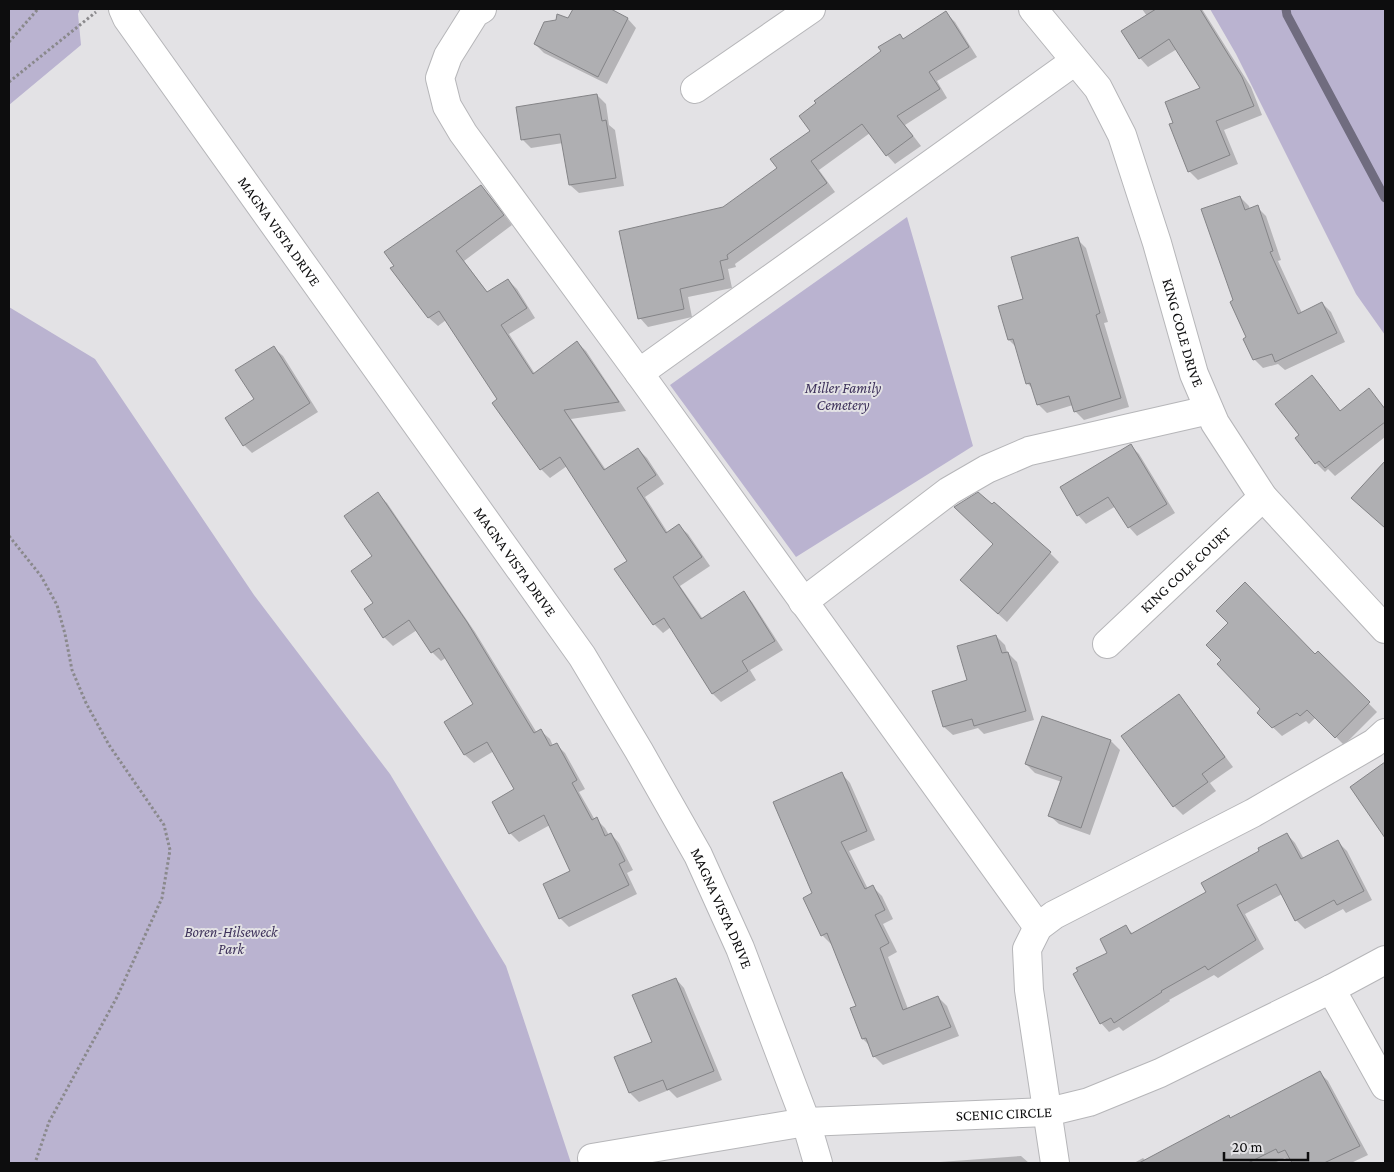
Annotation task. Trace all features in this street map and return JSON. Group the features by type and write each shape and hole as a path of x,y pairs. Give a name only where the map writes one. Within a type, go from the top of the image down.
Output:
{"street":[{"name":"MAGNA VISTA DRIVE","path":"123,9 127,18 582,656 698,855 740,948 806,1122 818,1163"},
{"path":"482,9 475,14 448,56 440,78 448,106 463,134 639,373 1038,927"},
{"path":"695,89 811,9"},
{"name":"KING COLE DRIVE","path":"1033,9 1098,88 1122,135 1157,243 1194,374 1215,423 1263,496 1385,629"},
{"path":"639,373 1075,61"},
{"path":"803,602 949,491 987,469 1029,451 1209,410"},
{"name":"KING COLE COURT","path":"1107,644 1263,496"},
{"path":"1054,1163 1029,990 1027,949 1038,927 1054,915 1253,813 1374,743 1385,733"},
{"name":"SCENIC CIRCLE","path":"592,1158 806,1122 1048,1112 1089,1102 1160,1073 1331,989 1385,960"},
{"path":"1331,989 1385,1086"}],"path":[{"path":"9,42 38,9"},
{"path":"9,82 99,9"},
{"path":"9,536 41,576 57,605 72,670 86,703 109,745 164,825 170,850 162,898 117,997 49,1122 35,1163"}],"green space":[{"path":"9,9 80,9 78,14 81,45 9,105"},
{"path":"1210,9 1385,9 1385,335 1356,294 1236,54"},
{"name":"Miller Family Cemetery","path":"907,217 973,446 796,557 670,385"},
{"name":"Boren-Hilseweck Park","path":"9,307 95,359 254,595 390,774 506,966 571,1163 9,1163"}],"building":[{"path":"573,9 611,9 628,18 598,77 534,44 544,22 556,20 557,14 568,18"},
{"path":"1156,9 1200,9 1242,77 1254,106 1216,121 1230,155 1188,172 1169,124 1173,123 1165,102 1200,88 1169,39 1139,59 1121,31"},
{"path":"946,11 969,47 929,72 940,89 897,116 913,136 886,156 862,124 811,161 827,183 727,255 728,259 720,261 724,279 680,289 684,309 638,319 619,231 723,207 777,168 770,159 810,131 799,116 816,103 814,101 881,51 878,47 900,34 903,39"},
{"path":"597,94 602,121 606,120 616,178 569,185 560,134 521,140 516,107"},
{"path":"481,185 504,215 456,251 487,292 508,279 527,308 501,325 533,374 577,341 619,402 564,410 604,470 638,448 656,475 637,488 666,533 679,524 702,557 673,577 701,619 744,591 775,641 742,661 748,671 712,694 664,618 653,625 614,569 627,561 560,457 540,470 492,403 497,399 439,311 428,318 390,268 394,266 384,252"},
{"path":"1240,196 1245,210 1258,205 1273,251 1270,252 1298,314 1322,302 1337,333 1275,362 1272,354 1253,360 1243,339 1246,337 1230,302 1233,300 1201,209"},
{"path":"1078,237 1100,313 1096,315 1121,398 1074,412 1069,396 1037,405 1030,383 1026,384 1013,339 1008,340 998,306 1023,299 1011,257"},
{"path":"274,346 310,403 243,446 225,418 254,399 235,370"},
{"path":"1312,375 1340,411 1369,388 1385,409 1385,422 1325,468 1319,461 1315,464 1295,438 1299,435 1275,404"},
{"path":"1131,444 1167,504 1128,528 1108,497 1077,516 1060,487"},
{"path":"1385,461 1385,528 1351,498"},
{"path":"378,492 467,622 534,733 541,729 550,746 557,743 577,780 572,783 592,820 597,817 605,836 611,833 625,861 619,864 629,885 559,919 543,884 570,871 544,815 509,834 492,802 514,789 487,742 464,755 444,722 473,704 439,648 431,653 409,620 383,638 364,609 373,603 351,571 372,556 344,516"},
{"path":"978,492 992,504 994,502 1051,552 998,614 960,580 993,544 954,507"},
{"path":"1245,582 1315,654 1318,651 1370,702 1335,738 1307,710 1300,716 1297,713 1272,728 1257,713 1260,709 1217,664 1221,660 1206,645 1228,623 1216,611"},
{"path":"996,635 1002,653 1008,652 1026,711 974,726 972,719 943,727 932,691 967,680 957,646"},
{"path":"1179,694 1225,757 1202,774 1208,782 1173,807 1121,736"},
{"path":"1042,716 1111,740 1081,828 1048,816 1062,777 1025,764"},
{"path":"1385,762 1385,838 1350,787"},
{"path":"842,772 867,831 841,842 865,889 873,885 885,910 875,915 889,943 880,948 903,1010 938,996 951,1027 873,1057 866,1038 862,1039 850,1008 856,1006 827,933 821,936 803,898 812,893 773,802"},
{"path":"1287,833 1301,859 1338,840 1364,891 1337,905 1334,900 1295,921 1276,884 1237,905 1256,940 1208,970 1205,966 1161,991 1114,1023 1111,1018 1100,1024 1073,974 1078,971 1076,968 1107,953 1100,939 1126,925 1131,934 1206,892 1201,883 1259,851 1258,848"},
{"path":"676,978 714,1071 667,1090 663,1080 629,1093 614,1057 652,1042 632,995"},
{"path":"1320,1071 1360,1146 1324,1163 1292,1163 1285,1150 1278,1153 1276,1149 1248,1163 1139,1163 1229,1115 1230,1118"}],"waterway":[{"path":"1286,9 1287,15 1385,198"}]}
